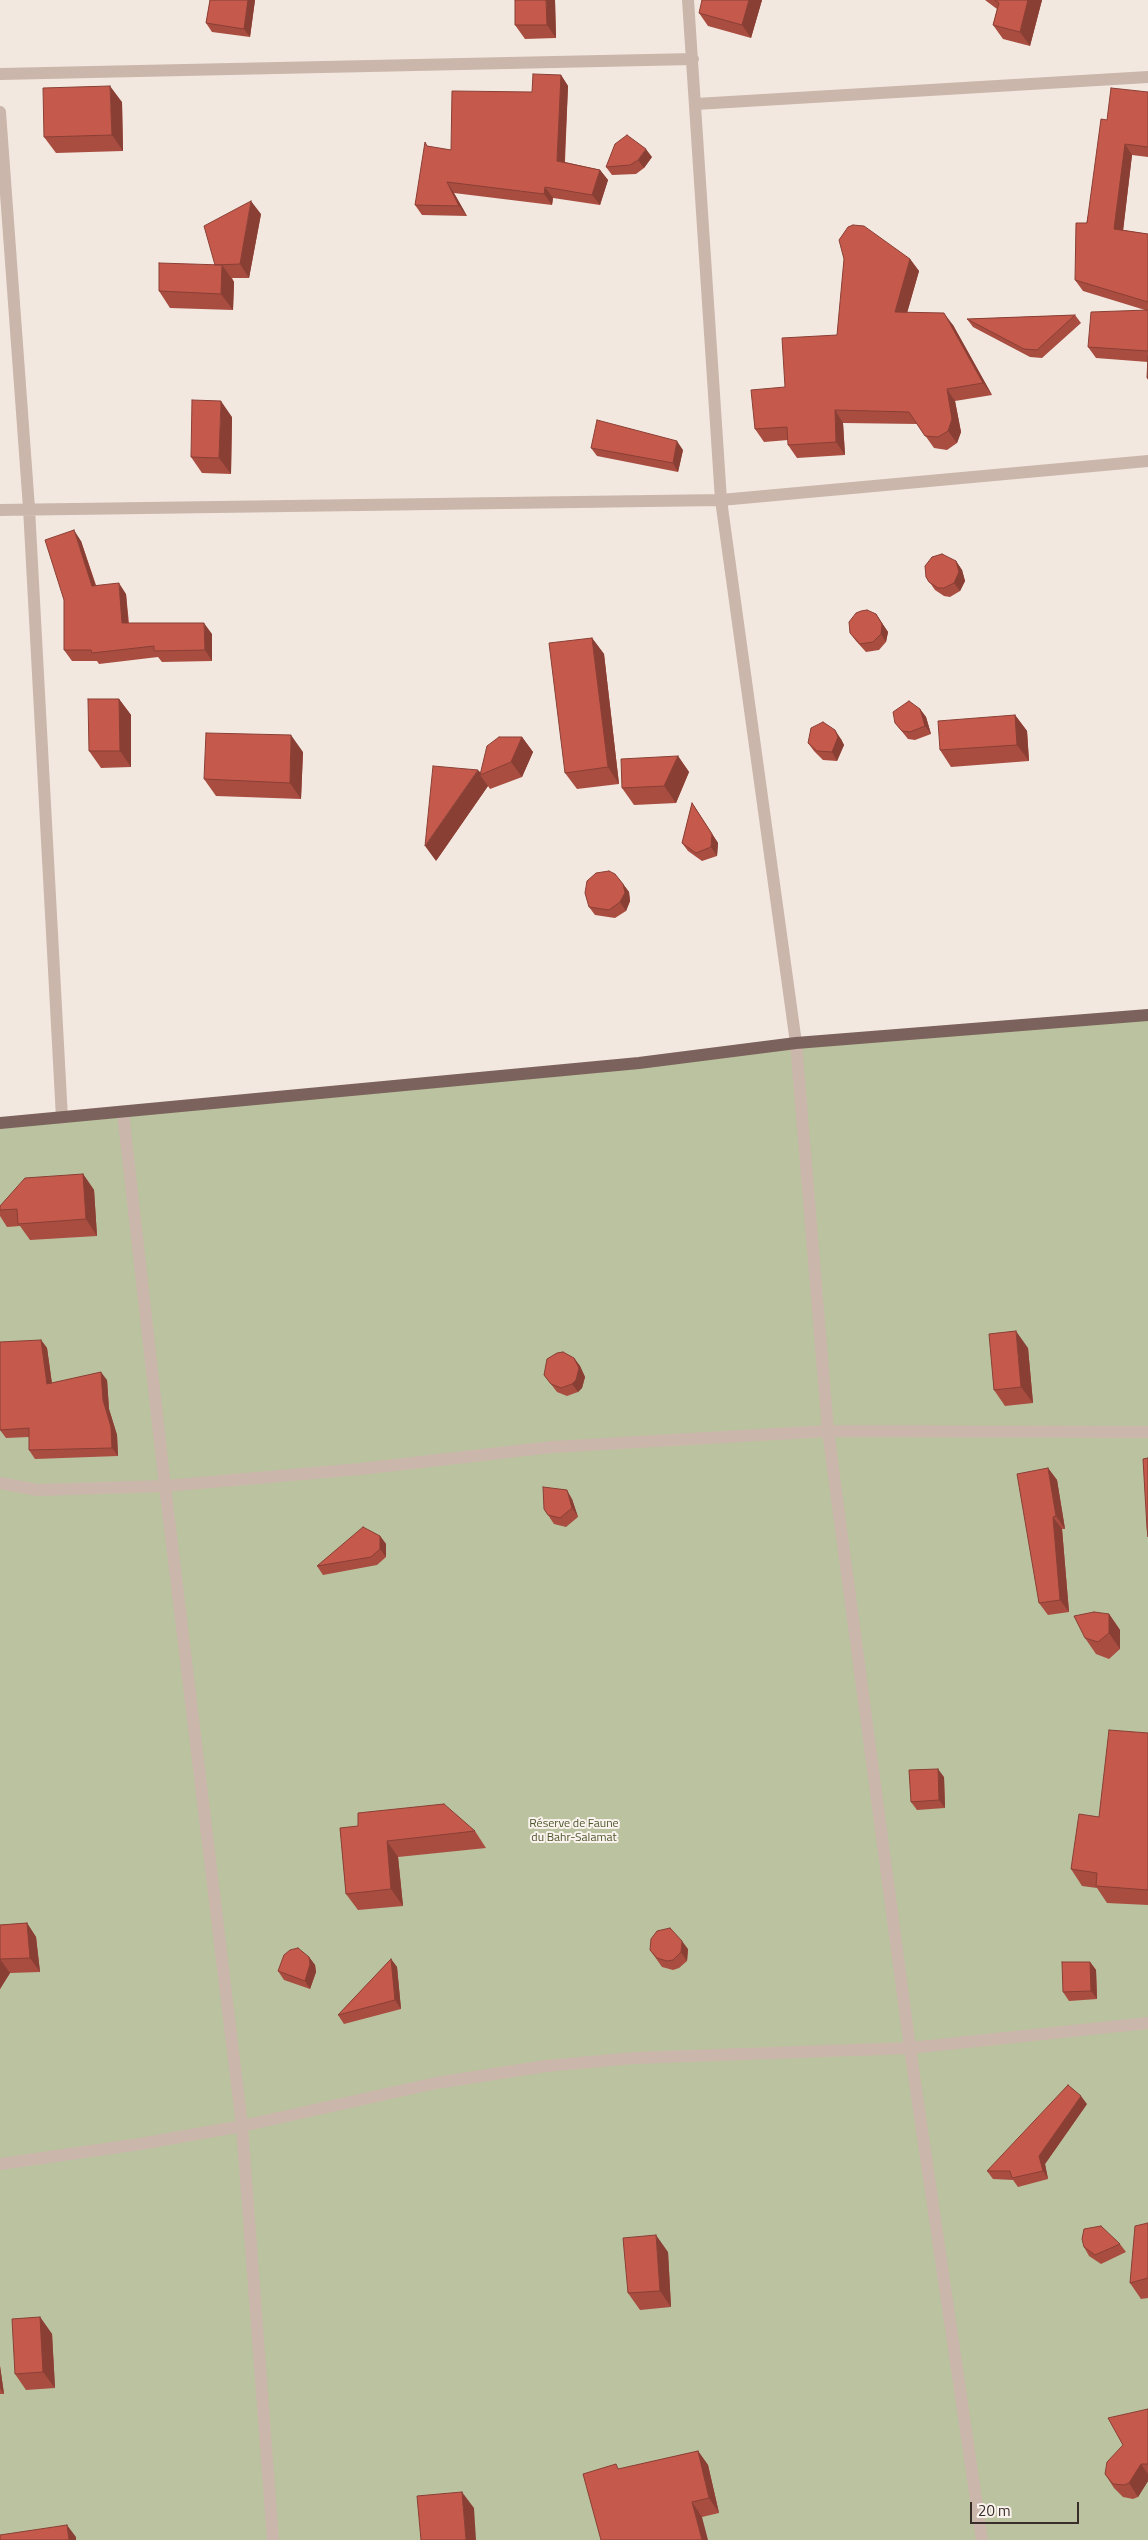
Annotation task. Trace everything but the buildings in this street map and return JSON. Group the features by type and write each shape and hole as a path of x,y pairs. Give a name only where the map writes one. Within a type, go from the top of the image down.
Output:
{"main road":[{"path":"0,1123 123,1113 639,1063 796,1043 1148,1015"}],"street":[{"path":"688,0 721,500 796,1043 828,1431 910,2048 982,2540"},
{"path":"0,74 692,59"},
{"path":"696,104 1148,77"},
{"path":"0,112 29,508 62,1118"},
{"path":"0,510 29,508 721,500 1148,462"},
{"path":"123,1113 165,1486 242,2126 273,2540"},
{"path":"0,1483 38,1490 165,1486 330,1472 552,1447 828,1431 1148,1432"},
{"path":"0,2164 140,2144 242,2126 436,2084 546,2066 634,2058 910,2048 1148,2023"}],"green space":[{"name":"Réserve de Faune du Bahr-Salamat","path":"1148,1015 1148,2540 0,2540 0,1123"}]}
